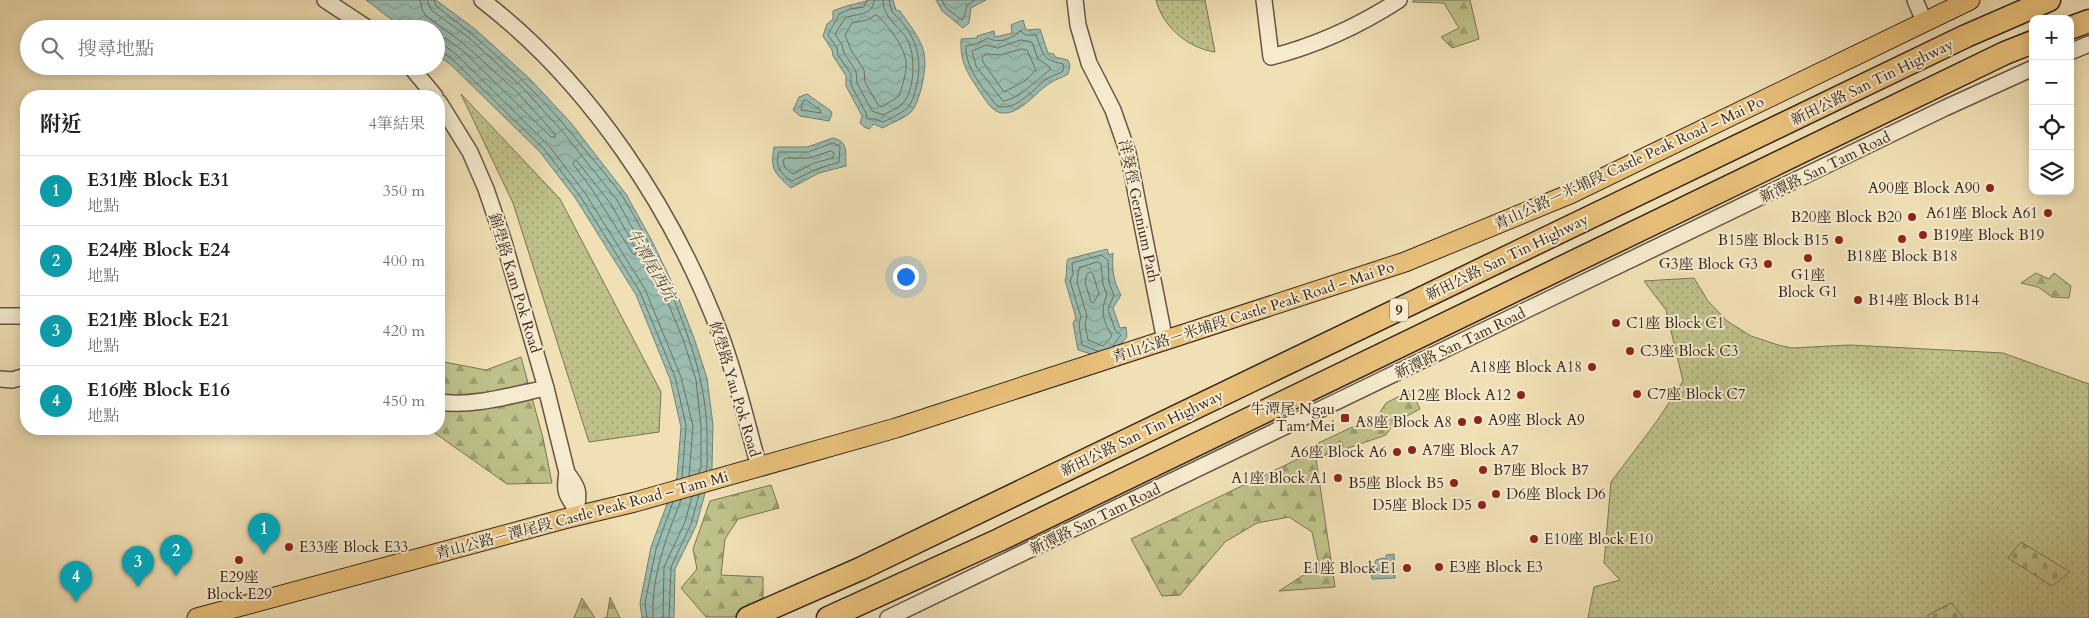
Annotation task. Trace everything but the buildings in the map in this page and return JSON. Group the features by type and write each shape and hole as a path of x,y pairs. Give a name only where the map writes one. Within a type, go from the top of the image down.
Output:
{"highway":[{"name":"新田公路 San Tin Highway","path":"748,618 860,569 1957,41 2049,0"},
{"path":"2074,27 2089,21"},
{"name":"新田公路 San Tin Highway","path":"828,618 999,540 2005,53 2029,44"}],"main road":[{"name":"青山公路－米埔段 Castle Peak Road – Mai Po","path":"965,407 1405,262 1536,209 1928,13 1970,0"},
{"name":"青山公路－潭尾段 Castle Peak Road – Tam Mi","path":"197,618 576,513 635,502 965,407"}],"street":[{"path":"325,0 356,20"},
{"name":"攸壆路 Yau Pok Road","path":"482,0 542,54 583,99 621,147 665,215 687,256 722,338 759,467"},
{"name":"洋葵徑 Geranium Path","path":"1075,0 1078,25 1090,63 1113,110 1126,146 1166,341"},
{"path":"1264,0 1271,56 1335,36 1374,16 1399,0"},
{"path":"1915,0 1928,13"},
{"path":"2074,50 2089,44"},
{"name":"新潭路 San Tam Road","path":"888,618 1937,112 2029,70"},
{"path":"418,75 430,90"},
{"name":"錦壆路 Kam Pok Road","path":"445,112 470,152 486,189 503,239 546,388 567,473 576,484 579,496 576,513"},
{"path":"0,316 20,316"},
{"path":"0,379 12,380 20,378"},
{"path":"445,403 454,405 546,388"}],"green space":[{"path":"1156,0 1205,0 1215,52 1195,46 1178,35 1164,19"},
{"path":"1415,0 1470,0 1479,39 1452,48 1441,37 1459,28 1444,3 1412,2"},
{"path":"461,94 560,199 661,392 659,432 589,442 513,203"},
{"path":"2036,273 2049,279 2054,273 2071,286 2069,298 2052,297 2038,287 2021,283"},
{"path":"1694,278 1708,301 1727,321 1751,336 1778,345 1792,348 1850,345 2003,353 2089,384 2089,618 1588,618 1594,587 1620,580 1604,563 1611,482 1657,421 1683,381 1666,310 1644,281"},
{"path":"521,357 543,438 552,483 507,484 438,435 445,435 445,362 486,370"},
{"path":"1411,390 1420,409 1394,423 1386,435 1316,459 1335,587 1279,591 1319,565 1312,532 1289,517 1257,523 1225,542 1180,595 1162,596 1131,539 1298,459 1295,454 1378,415 1386,403"},
{"path":"771,485 779,508 738,519 725,539 721,575 763,577 763,606 740,617 706,617 681,588 697,569 693,549 710,501"},
{"path":"2021,542 2070,572 2052,586 2008,558"},
{"path":"610,597 620,618 604,618 607,617"},
{"path":"582,598 595,618 574,618"},
{"path":"1951,603 1964,618 1928,618 1928,615"}],"water":[{"name":"牛潭尾西坑","path":"366,0 436,0 475,29 530,79 571,123 626,194 652,241 675,289 707,378 713,425 712,468 696,526 675,569 674,618 642,618 640,603 651,547 677,477 681,427 670,379 636,295 576,199 540,152 445,61 445,20 392,20"},
{"path":"870,0 893,0 896,10 900,11 919,39 925,65 920,92 912,111 883,128 874,124 869,129 860,123 862,116 846,86 846,76 823,36 827,24 833,19 833,11"},
{"path":"936,0 986,0 971,8 969,23 963,28 942,11"},
{"path":"1023,20 1026,30 1040,29 1048,53 1068,60 1070,66 1068,74 1050,83 1028,102 1009,113 1002,113 994,110 988,104 970,77 963,60 961,39 977,38 977,36 994,31 995,37 1012,33 1011,25"},
{"path":"807,94 831,111 832,114 829,121 800,116 793,110 799,97"},
{"path":"833,138 844,145 846,166 819,173 791,188 777,174 773,166 774,147 807,147"},
{"path":"1107,249 1109,255 1113,253 1114,275 1121,295 1113,308 1120,328 1126,327 1127,337 1113,353 1104,358 1078,350 1073,323 1076,318 1065,280 1068,259"},
{"path":"1394,554 1395,578 1372,579 1371,570 1377,570 1376,560 1386,559 1386,555"}],"place":[{"name":"A90座 Block A90","path":"1990,188"},
{"name":"A61座 Block A61","path":"2048,213"},
{"name":"B20座 Block B20","path":"1912,217"},
{"name":"B19座 Block B19","path":"1923,235"},
{"name":"B18座 Block B18","path":"1902,239"},
{"name":"B15座 Block B15","path":"1839,240"},
{"name":"G1座 Block G1","path":"1808,258"},
{"name":"G3座 Block G3","path":"1768,264"},
{"name":"B14座 Block B14","path":"1858,300"},
{"name":"C1座 Block C1","path":"1616,323"},
{"name":"C3座 Block C3","path":"1630,351"},
{"name":"A18座 Block A18","path":"1592,367"},
{"name":"C7座 Block C7","path":"1637,394"},
{"name":"A12座 Block A12","path":"1521,395"},
{"name":"牛潭尾 Ngau Tam Mei","path":"1345,418"},
{"name":"A9座 Block A9","path":"1478,420"},
{"name":"A8座 Block A8","path":"1462,422"},
{"name":"A7座 Block A7","path":"1412,450"},
{"name":"A6座 Block A6","path":"1397,452"},
{"name":"B7座 Block B7","path":"1483,470"},
{"name":"A1座 Block A1","path":"1338,478"},
{"name":"B5座 Block B5","path":"1454,483"},
{"name":"D6座 Block D6","path":"1496,494"},
{"name":"D5座 Block D5","path":"1482,505"},
{"name":"E10座 Block E10","path":"1534,539"},
{"name":"E33座 Block E33","path":"289,547"},
{"name":"E31座 Block E31","path":"264,554"},
{"name":"E29座 Block E29","path":"239,560"},
{"name":"E3座 Block E3","path":"1439,567"},
{"name":"E1座 Block E1","path":"1407,568"},
{"name":"E24座 Block E24","path":"176,576"},
{"name":"E21座 Block E21","path":"138,587"},
{"name":"E16座 Block E16","path":"76,602"}]}
